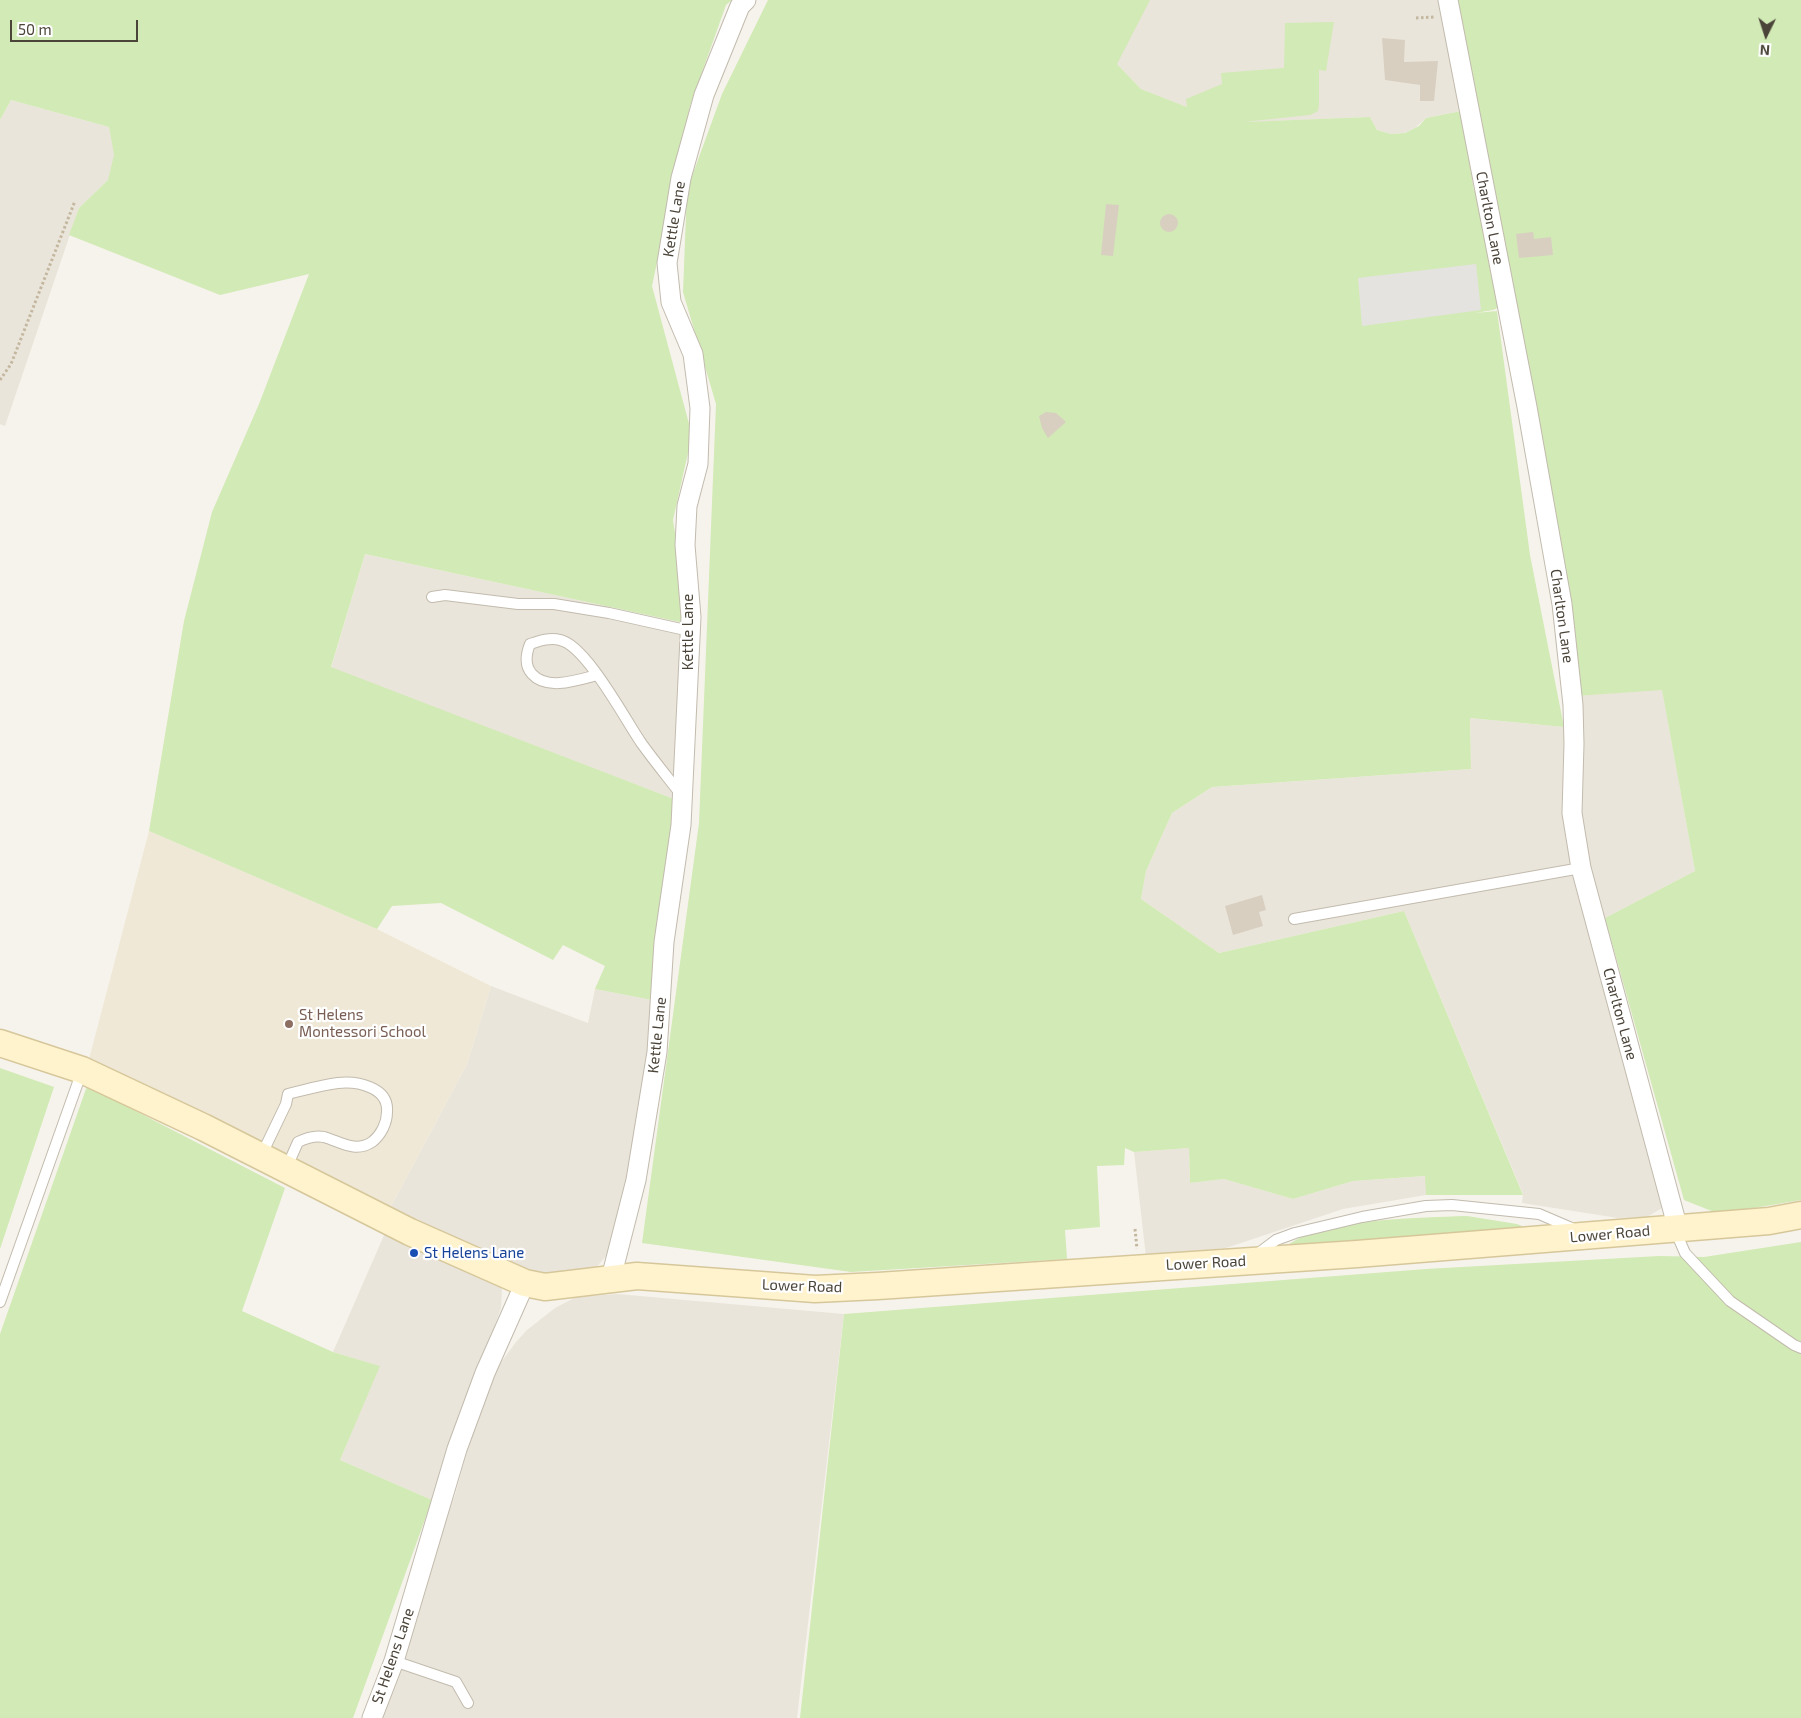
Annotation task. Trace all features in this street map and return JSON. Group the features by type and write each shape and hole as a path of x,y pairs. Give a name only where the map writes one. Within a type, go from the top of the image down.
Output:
{"main road":[{"name":"Lower Road","path":"0,1043 82,1070 203,1127 410,1232 525,1283 545,1287 568,1286 610,1278 637,1276 815,1289 1357,1254 1769,1221 1801,1215"}],"street":[{"name":"Kettle Lane","path":"610,1278 636,1180 657,1052 664,942 681,825 691,617 685,545 687,506 698,464 700,408 693,354 671,302 667,263 680,178 704,96 740,6 746,0"},
{"name":"Charlton Lane","path":"1448,0 1527,406 1562,604 1573,706 1572,813 1581,868 1676,1229"},
{"name":"St Helens Lane","path":"372,1718 394,1661 457,1449 485,1374 525,1283"}],"lane":[{"path":"432,597 446,596 518,604 554,604 608,613 690,631"},
{"path":"597,675 572,681 550,683 536,679 528,670 526,656 530,644 542,640 561,640 575,648 589,662 642,744 682,797"},
{"path":"1294,918 1581,868"},
{"path":"0,1302 82,1070"},
{"path":"261,1157 286,1104 288,1094 339,1083 360,1084 378,1090 384,1096 388,1107 387,1118 382,1130 374,1141 365,1146 356,1147 324,1137 307,1138 298,1142 286,1170"},
{"path":"1250,1260 1276,1240 1295,1233 1362,1217 1426,1206 1452,1205 1539,1214 1589,1235"},
{"path":"1676,1229 1685,1253 1730,1301 1801,1348"},
{"path":"394,1661 456,1682 468,1702"}],"path":[{"path":"0,380 11,364 75,201"}],"shaded area":[{"path":"1043,0 1441,0 1461,111 1426,118 1415,128 1404,133 1391,134 1377,130 1370,117 1227,123 1141,89 1117,64"},
{"path":"11,100 109,127 115,159 108,180 79,208 5,426 0,424 0,120"},
{"path":"1476,264 1481,310 1362,326 1358,278"},
{"path":"365,554 689,624 674,799 331,668"},
{"path":"1662,689 1695,871 1605,918 1591,935 1664,1207 1647,1217 1618,1218 1522,1203 1523,1194 1404,911 1219,953 1141,899 1146,871 1172,813 1212,787 1471,769 1470,718 1564,727 1577,696"},
{"name":"St Helens Montessori School","path":"149,831 377,929 491,986 467,1064 388,1212 88,1063"},
{"path":"491,986 588,1023 595,989 652,1000 650,1066 628,1192 608,1254 592,1272 543,1278 388,1212 467,1064"},
{"path":"1189,1148 1190,1183 1224,1179 1293,1199 1353,1181 1426,1176 1426,1195 1343,1209 1226,1248 1146,1257 1134,1152"},
{"path":"385,1233 490,1278 502,1289 501,1308 432,1500 340,1460 379,1366 333,1352"},
{"path":"617,1294 844,1314 797,1718 375,1718 427,1567 455,1495 482,1398 499,1365 527,1330 555,1308 576,1297"}],"green space":[{"path":"0,0 732,0 726,5 690,106 652,286 692,435 673,520 689,624 365,554 331,667 674,799 652,1000 595,989 605,966 563,945 553,960 441,903 392,906 377,929 149,831 184,621 212,512 259,404 309,274 220,295 69,235 79,208 108,180 114,155 109,127 11,100 0,120"},
{"path":"768,0 1150,0 1117,64 1141,89 1187,107 1186,99 1222,84 1221,73 1284,68 1285,23 1334,22 1326,71 1319,70 1318,111 1310,115 1243,122 1370,117 1377,130 1391,134 1405,133 1419,126 1426,118 1461,111 1474,191 1493,186 1458,0 1801,0 1801,1200 1719,1214 1684,1200 1605,918 1695,871 1662,690 1577,696 1515,300 1493,310 1475,313 1497,311 1530,555 1564,727 1470,718 1471,769 1212,787 1172,813 1146,871 1141,899 1219,953 1404,911 1523,1195 1426,1195 1425,1176 1353,1181 1293,1199 1224,1179 1190,1183 1189,1148 1134,1152 1125,1148 1124,1165 1097,1166 1100,1227 1065,1230 1067,1259 851,1272 642,1243 699,823 716,404 683,292 687,190 722,94"},
{"path":"0,1068 54,1087 0,1249"},
{"path":"87,1086 285,1188 242,1311 333,1352 380,1366 340,1460 432,1500 353,1718 0,1718 0,1334"},
{"path":"1467,1216 1517,1224 1540,1233 1281,1249 1304,1236 1364,1222"},
{"path":"1801,1242 1801,1718 800,1718 844,1314 1426,1269 1659,1256 1704,1257"}],"building":[{"path":"1382,38 1405,40 1404,62 1438,61 1434,101 1420,101 1420,85 1385,80"},
{"path":"1106,204 1119,205 1113,256 1101,255"},
{"path":"1169,214 1175,217 1178,223 1175,229 1169,232 1163,229 1160,223 1163,217"},
{"path":"1533,232 1534,239 1551,237 1553,255 1519,258 1516,234"},
{"path":"1046,412 1056,413 1066,422 1048,438 1042,428 1039,416"},
{"path":"1262,895 1266,910 1259,912 1263,926 1233,935 1225,906"}],"place":[{"name":"St Helens Montessori School","path":"289,1024"},
{"name":"St Helens Lane","path":"414,1253"}]}
